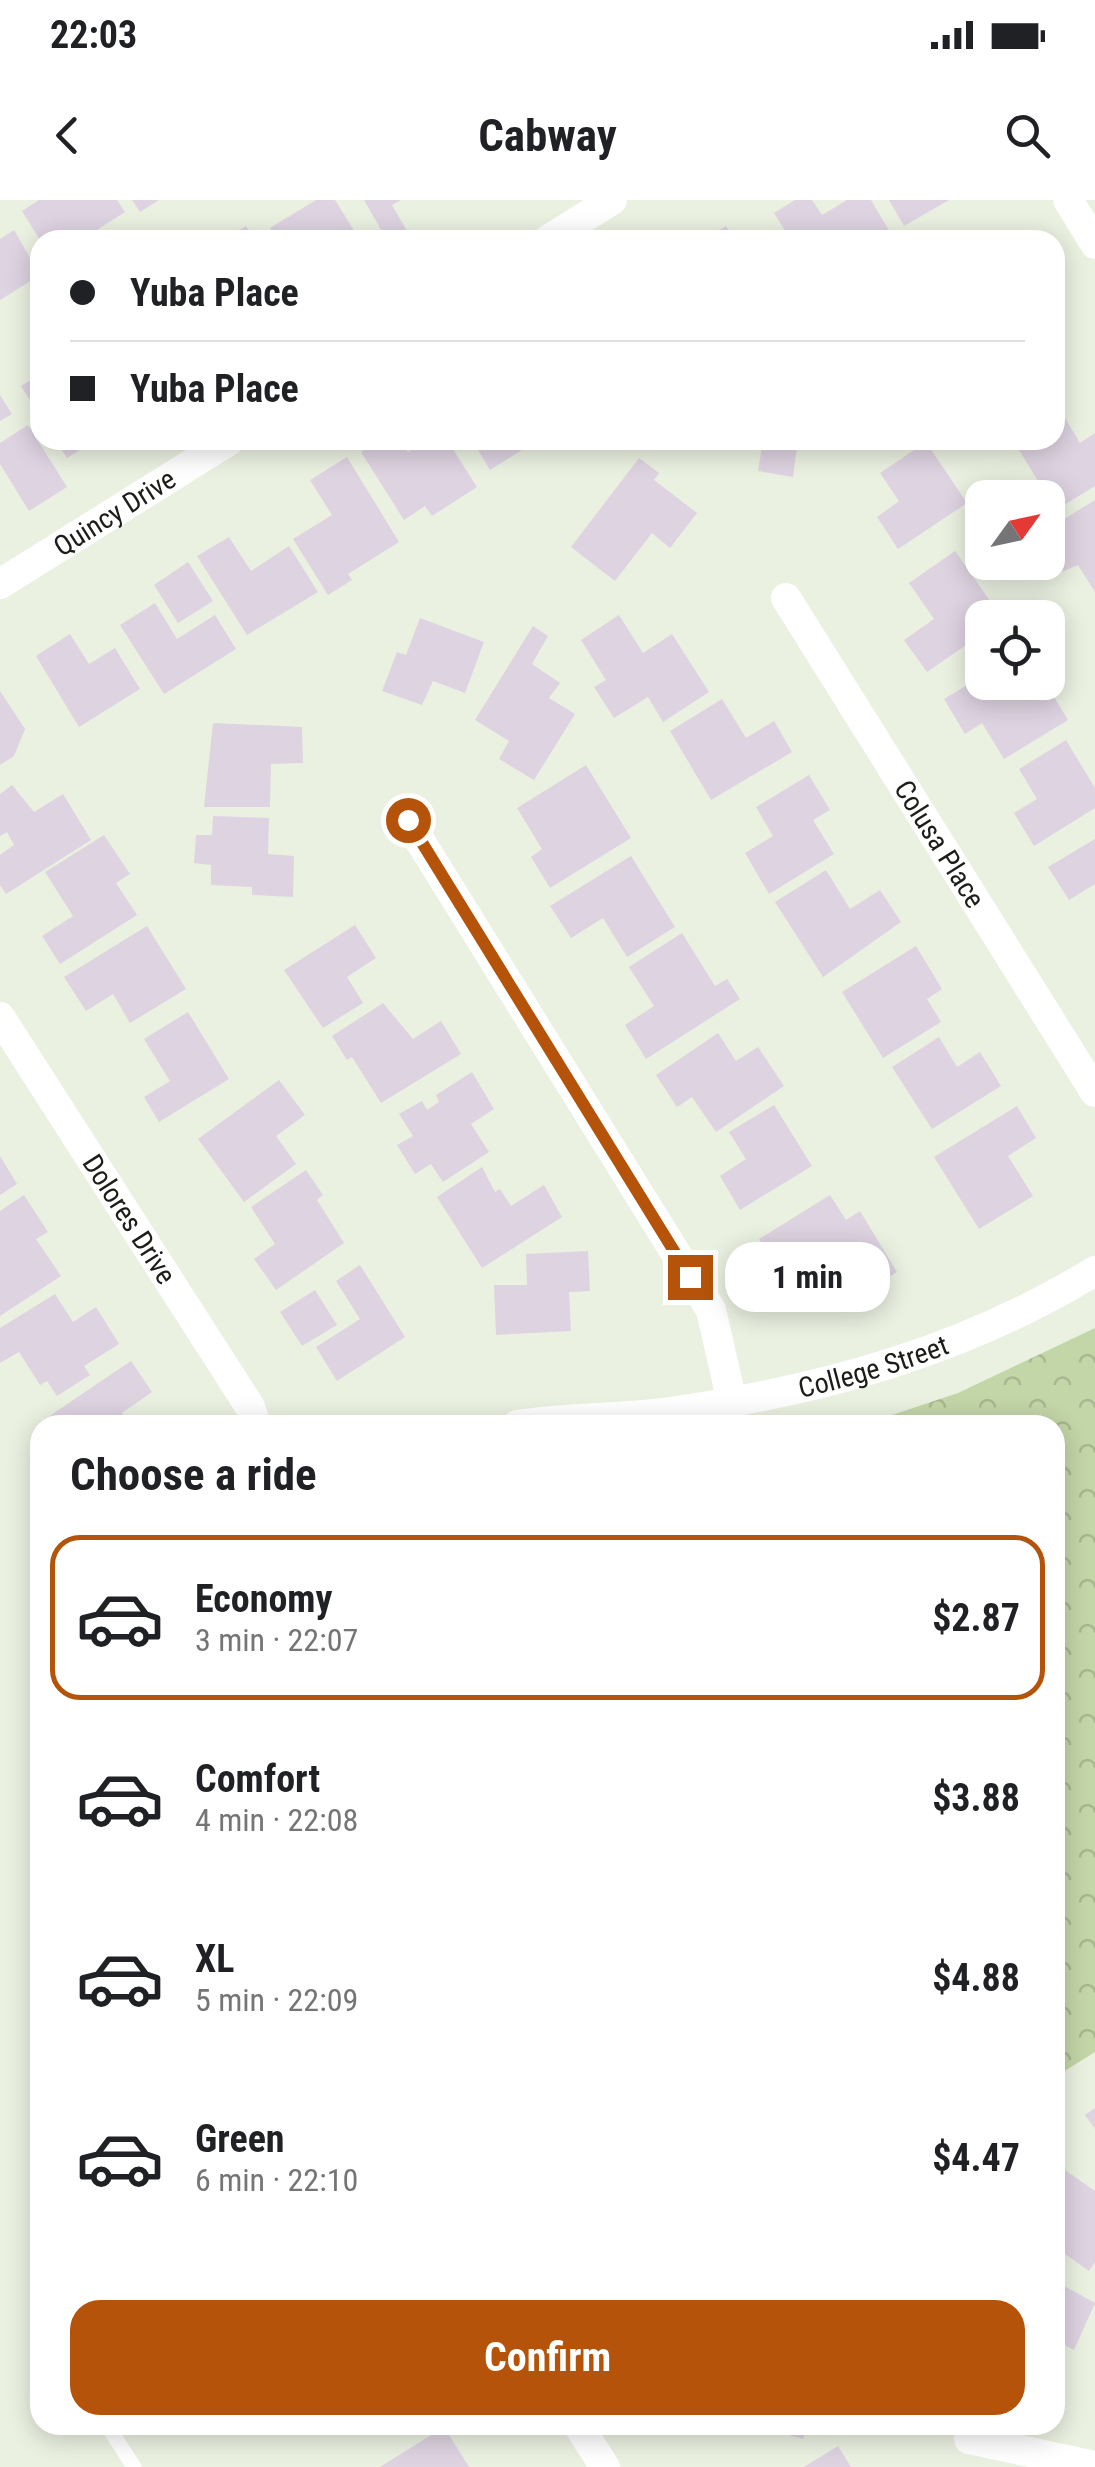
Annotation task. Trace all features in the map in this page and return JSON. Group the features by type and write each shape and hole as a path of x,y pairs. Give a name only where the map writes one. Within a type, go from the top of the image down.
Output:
{"street":[{"path":"564,230 612,200"},
{"path":"1068,200 1095,244"},
{"name":"Quincy Drive","path":"0,584 214,450"},
{"name":"Colusa Place","path":"786,598 1095,1092"},
{"path":"408,820 710,1310 732,1402"},
{"name":"Dolores Drive","path":"0,1018 253,1415"},
{"name":"College Street","path":"637,1415 796,1392 932,1351 987,1331 1095,1272"},
{"path":"584,2435 605,2467"},
{"path":"969,2439 1095,2466"}],"lane":[{"path":"113,2435 134,2467"}],"green space":[{"path":"1095,1328 1095,2052 1065,2071 1065,1415 892,1415 958,1393"}],"building":[{"path":"39,200 117,200 125,212 97,230 34,230 22,211"},
{"path":"132,200 159,200 140,212"},
{"path":"316,200 335,200 354,230 271,230"},
{"path":"364,200 401,200 392,205 407,230 381,230"},
{"path":"795,200 812,200 822,215 847,200 871,200 889,230 785,230 774,213"},
{"path":"889,200 949,200 904,226"},
{"path":"14,230 30,258 30,281 0,300 0,239"},
{"path":"30,380 30,400 21,386"},
{"path":"0,395 12,414 0,421"},
{"path":"1065,418 1080,443 1095,433 1095,486 1065,504 1065,480 1038,480 1019,450 1065,450"},
{"path":"28,425 30,450 44,450 67,487 29,511 0,464 0,443"},
{"path":"62,450 80,450 67,458"},
{"path":"453,450 477,487 432,516 425,506 404,520 361,452"},
{"path":"478,450 522,450 490,470"},
{"path":"761,450 797,450 793,477 758,471"},
{"path":"914,450 931,450 965,504 898,549 877,517 899,501 880,473"},
{"path":"347,457 399,542 348,574 352,580 328,595 293,539 332,515 310,480"},
{"path":"639,458 659,473 654,480 697,513 670,548 652,533 615,581 571,547"},
{"path":"1095,500 1095,592 1078,565 1065,570 1065,519"},
{"path":"229,537 251,571 289,546 318,592 247,635 197,556"},
{"path":"955,551 965,565 965,580 975,580 989,600 965,600 965,646 927,672 904,640 934,619 909,583"},
{"path":"188,562 213,601 178,623 154,585"},
{"path":"155,603 177,639 215,615 236,649 164,694 120,625"},
{"path":"619,615 643,653 672,634 709,692 663,722 648,697 614,718 594,687 606,680 581,640"},
{"path":"420,618 484,642 465,693 433,681 422,705 382,691 397,652 406,655"},
{"path":"533,626 548,636 532,664 560,683 549,698 575,714 534,780 499,759 509,741 475,720"},
{"path":"70,634 89,664 115,648 140,689 79,727 36,656"},
{"path":"965,686 965,700 1056,700 1068,720 1004,759 982,723 965,734 944,699"},
{"path":"0,691 25,729 14,756 0,765"},
{"path":"722,699 746,738 774,721 792,752 711,800 670,731"},
{"path":"213,723 302,727 303,763 271,764 270,807 204,807"},
{"path":"1066,740 1095,788 1095,808 1034,846 1014,813 1037,799 1019,769"},
{"path":"586,765 631,838 550,888 531,857 542,849 517,808"},
{"path":"809,775 830,810 813,820 834,854 769,894 745,853 773,836 756,807"},
{"path":"12,785 34,812 63,794 91,840 6,894 0,885 0,855 14,845 7,832 0,836 0,794"},
{"path":"213,816 269,818 268,854 294,856 293,897 252,895 252,887 211,885 211,865 194,863 196,835 212,835"},
{"path":"104,835 130,874 116,883 137,915 60,964 42,936 73,916 45,872"},
{"path":"1095,839 1095,884 1069,900 1048,867"},
{"path":"631,856 675,927 627,957 603,918 571,938 550,906"},
{"path":"826,870 850,909 880,890 901,922 823,977 775,902"},
{"path":"355,925 376,958 347,977 363,1003 323,1028 284,970"},
{"path":"147,926 186,989 130,1023 113,994 86,1011 64,977"},
{"path":"682,933 715,986 727,979 740,999 646,1059 625,1025 654,1006 629,967"},
{"path":"916,946 942,989 927,999 941,1022 883,1058 842,992"},
{"path":"383,1003 413,1039 441,1021 461,1054 381,1103 352,1057 347,1060 332,1036"},
{"path":"188,1012 229,1079 159,1122 144,1097 170,1081 144,1039"},
{"path":"718,1033 736,1061 758,1047 784,1086 716,1132 692,1097 677,1107 656,1075"},
{"path":"939,1037 957,1067 980,1052 1001,1086 932,1129 892,1067"},
{"path":"472,1072 494,1109 471,1124 489,1152 443,1182 431,1164 415,1174 397,1145 413,1136 399,1114 422,1101 427,1110 439,1102 436,1095"},
{"path":"279,1080 305,1115 276,1136 296,1164 244,1202 198,1139"},
{"path":"774,1105 812,1166 740,1210 720,1176 746,1159 729,1132"},
{"path":"1017,1106 1036,1138 1008,1156 1033,1196 979,1229 934,1157"},
{"path":"0,1156 17,1184 0,1195"},
{"path":"482,1167 495,1192 500,1189 511,1206 544,1185 562,1217 482,1268 437,1197"},
{"path":"306,1170 323,1195 317,1200 344,1243 276,1290 254,1259 275,1244 251,1207"},
{"path":"24,1195 48,1232 36,1239 61,1276 0,1316 0,1211"},
{"path":"830,1195 846,1220 860,1211 897,1272 876,1285 863,1265 825,1289 805,1258 780,1273 759,1239"},
{"path":"588,1251 590,1291 569,1292 571,1331 496,1335 494,1285 527,1285 526,1254"},
{"path":"360,1265 405,1337 337,1381 316,1347 360,1319 336,1281"},
{"path":"315,1290 337,1325 302,1346 280,1312"},
{"path":"55,1294 73,1322 96,1307 119,1344 84,1366 90,1375 57,1396 47,1381 40,1385 19,1352 0,1363 0,1328"},
{"path":"131,1361 152,1392 123,1415 51,1415"},
{"path":"1095,2108 1095,2129 1085,2115"},
{"path":"1065,2170 1095,2191 1095,2262 1089,2271 1065,2254"},
{"path":"1065,2286 1095,2303 1074,2350 1065,2345"},
{"path":"431,2435 449,2435 469,2467 380,2467"},
{"path":"838,2446 851,2467 804,2467"}],"route":[{"path":"408,820 690,1277"}]}
